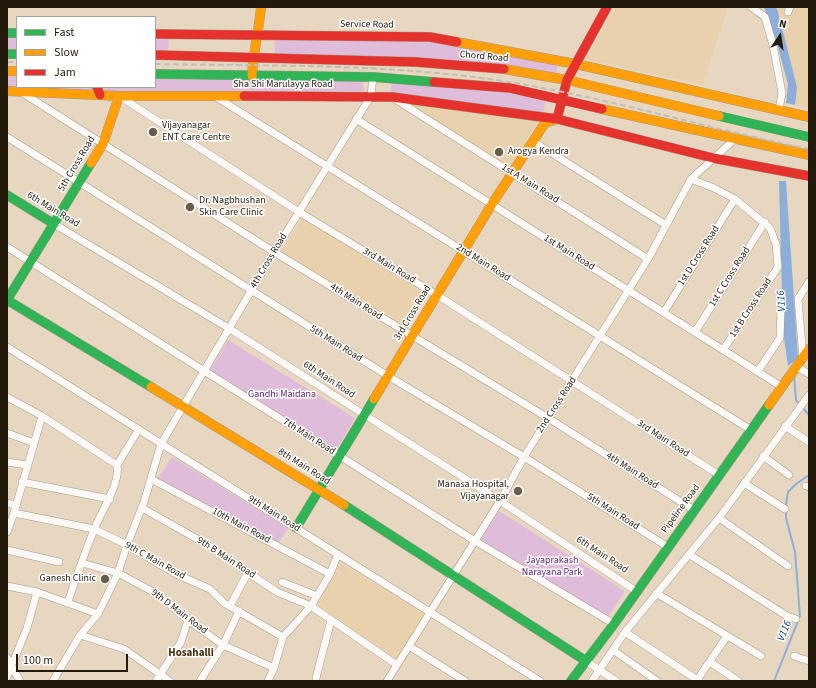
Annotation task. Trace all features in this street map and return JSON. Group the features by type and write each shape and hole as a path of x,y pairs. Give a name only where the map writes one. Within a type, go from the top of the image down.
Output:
{"street":[{"path":"252,76 253,58 259,34 261,7"},
{"path":"557,119 567,80 606,7"},
{"path":"751,7 765,17 773,45 782,93 779,110"},
{"name":"Service Road","path":"156,34 430,37 576,64 800,115"},
{"name":"Chord Road","path":"156,55 416,62 513,70 567,80 806,136"},
{"path":"156,74 373,77 510,88 805,154"},
{"name":"4th Cross Road","path":"55,680 80,635 98,614 118,573 127,545 142,508 161,444 230,329 251,290 371,96 373,77"},
{"name":"Sha Shi Marulayya Road","path":"7,91 98,91 119,96 392,97 557,119 713,158 805,175"},
{"name":"4th Main Road","path":"19,91 274,252 548,418 694,510"},
{"name":"5th Cross Road","path":"7,300 103,144 119,96"},
{"name":"3rd Main Road","path":"119,96 299,212 437,295 719,475"},
{"name":"2nd Main Road","path":"216,96 751,430"},
{"name":"1st A Main Road","path":"392,97 648,259"},
{"path":"800,115 806,136"},
{"name":"1st Main Road","path":"356,119 782,387"},
{"name":"3rd Cross Road","path":"296,528 492,204 546,123 557,119"},
{"name":"5th Main Road","path":"7,137 388,376 524,457 668,547"},
{"name":"2nd Cross Road","path":"388,681 430,611 500,501 524,457 548,418 648,259 691,179 736,138"},
{"path":"534,142 666,226"},
{"path":"691,179 714,188 735,199 765,222"},
{"name":"6th Main Road","path":"7,195 230,329 500,501 636,591"},
{"name":"1st D Cross Road","path":"664,312 735,199"},
{"name":"1st B Cross Road","path":"723,350 778,267 774,235 765,222"},
{"name":"1st C Cross Road","path":"695,332 765,222"},
{"name":"7th Main Road","path":"7,247 475,541 614,624"},
{"path":"809,282 798,299 800,363 809,374"},
{"name":"8th Main Road","path":"7,300 319,489 586,661"},
{"path":"758,372 780,338 781,310"},
{"name":"9th Main Road","path":"7,347 540,681"},
{"name":"Pipeline Road","path":"571,681 614,624 809,349"},
{"path":"592,681 625,632 719,518 809,395"},
{"path":"7,397 42,416 117,465"},
{"path":"7,532 14,513 42,416"},
{"path":"785,426 809,442"},
{"path":"68,602 94,529 110,499 110,493 118,472 117,465 139,429"},
{"path":"7,433 34,443"},
{"path":"764,456 789,476"},
{"path":"7,462 27,465"},
{"name":"10th Main Road","path":"151,479 330,574"},
{"path":"22,482 110,499"},
{"path":"744,483 785,509"},
{"path":"7,503 16,505"},
{"name":"9th B Main Road","path":"142,508 206,544 277,592 311,606"},
{"name":"9th C Main Road","path":"14,513 94,529 127,545 178,575 210,589 230,606 283,637"},
{"path":"719,518 788,566"},
{"path":"7,550 59,562"},
{"path":"268,681 274,668 283,637 311,606 330,574 338,554"},
{"path":"690,555 787,616 796,619"},
{"name":"9th D Main Road","path":"82,562 118,573 159,595 188,620 223,645 274,668"},
{"path":"230,606 248,572"},
{"path":"282,582 317,596"},
{"path":"7,586 36,592 68,602 98,614"},
{"path":"7,676 27,628 36,592"},
{"path":"656,593 761,656"},
{"path":"311,606 398,665"},
{"path":"200,681 223,645 239,611"},
{"path":"158,678 180,642 188,620"},
{"path":"317,678 331,620"},
{"path":"625,632 698,680 727,636"},
{"path":"80,635 124,649 158,678 170,681"},
{"path":"409,646 465,681"},
{"path":"613,650 657,681"},
{"path":"794,656 809,661"},
{"path":"7,658 12,664 20,681"},
{"path":"586,661 616,681"},
{"path":"710,662 738,681"}],"shaded area":[{"path":"615,7 728,7 703,85 585,59"},
{"path":"776,7 809,7 809,108 795,105 797,87"},
{"path":"398,99 539,120 510,169"},
{"path":"303,217 428,296 407,330 281,251"},
{"path":"340,563 425,613 395,661 317,605"}],"green space":[{"path":"7,35 16,35 16,50 7,50"},
{"path":"156,36 169,36 168,51 156,51"},
{"path":"275,37 430,39 558,63 556,74 275,55"},
{"path":"7,75 16,76 16,88 156,88 156,79 362,80 364,91 7,92"},
{"path":"391,80 546,97 543,113 391,94"},
{"name":"Gandhi Maidana","path":"228,340 355,418 336,450 209,372"},
{"path":"172,457 288,528 278,544 156,481"},
{"name":"Jayaprakash Narayana Park","path":"499,511 625,591 604,623 479,543"}],"water":[{"path":"764,7 776,7 778,12 797,87 795,105 786,103 788,84 775,37"},
{"path":"779,181 786,181 798,358 788,366 783,331"}],"waterway":[{"name":"V116","path":"794,376 796,400 799,404"},
{"name":"V116","path":"802,407 809,415"},
{"name":"V116","path":"774,681 800,616 795,552 786,518 788,492 809,475"}],"railway":[{"path":"7,62 16,62"},
{"path":"156,64 350,67 447,74 495,80 576,95 809,149"}],"traffic: fast":[{"path":"7,33 16,33"},
{"path":"7,54 16,54"},
{"path":"156,74 373,77 434,82"},
{"path":"719,116 809,137"},
{"path":"7,300 91,163"},
{"path":"7,195 54,224"},
{"path":"7,300 151,387"},
{"path":"296,528 374,399"},
{"path":"571,681 614,624 769,405"},
{"path":"344,505 586,661"}],"traffic: slow":[{"path":"252,76 261,7"},
{"path":"457,42 576,64"},
{"path":"576,64 809,117"},
{"path":"504,69 567,80 719,116"},
{"path":"7,71 16,71"},
{"path":"7,91 119,96 244,96"},
{"path":"91,163 103,144 119,96"},
{"path":"602,109 809,155"},
{"path":"374,399 492,204 545,123 557,119"},
{"path":"769,405 809,349"},
{"path":"151,387 344,505"}],"traffic: jam":[{"path":"557,119 567,80 607,7"},
{"path":"156,34 430,37 457,42"},
{"path":"156,55 416,62 504,69"},
{"path":"434,82 510,88 602,109"},
{"path":"97,88 100,95"},
{"path":"244,96 392,97 557,119"},
{"path":"557,119 713,158 809,176"}],"place":[{"name":"Vijayanagar ENT Care Centre","path":"153,132"},
{"name":"Arogya Kendra","path":"499,152"},
{"name":"Dr. Nagbhushan Skin Care Clinic","path":"190,207"},
{"name":"Manasa Hospital, Vijayanagar","path":"518,491"},
{"name":"Ganesh Clinic","path":"105,579"}],"district":[{"name":"Hosahalli","path":"191,654"}]}
